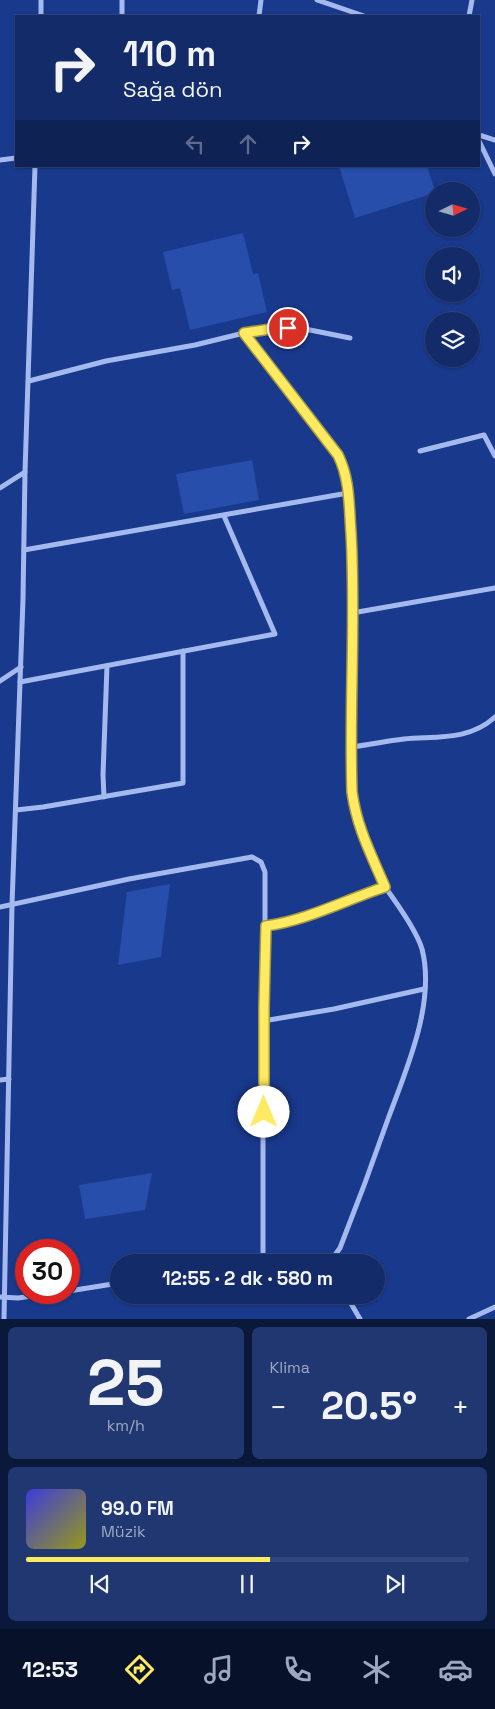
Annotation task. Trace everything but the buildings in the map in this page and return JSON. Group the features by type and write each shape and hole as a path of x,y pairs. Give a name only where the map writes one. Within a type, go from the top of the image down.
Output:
{"street":[{"path":"41,0 41,15"},
{"path":"122,0 122,15"},
{"path":"259,15 261,0"},
{"path":"317,0 361,15"},
{"path":"469,15 472,0"},
{"path":"480,135 495,140"},
{"path":"480,143 495,174"},
{"path":"0,160 15,158"},
{"path":"4,1319 2,1297 12,905 21,668 35,167"},
{"path":"29,381 106,361 277,328 300,328 350,338"},
{"path":"244,333 338,455 346,474 353,566 350,748 355,815 385,887 397,903 421,948 424,989 420,1023 412,1052 347,1230 336,1254"},
{"path":"420,451 484,435 495,456"},
{"path":"0,488 25,472"},
{"path":"24,550 348,493"},
{"path":"20,682 276,634 224,516"},
{"path":"352,613 495,588"},
{"path":"16,810 183,783 183,651"},
{"path":"104,797 103,775 107,666"},
{"path":"0,681 21,668"},
{"path":"350,748 407,739 457,736 485,726 495,717"},
{"path":"0,907 129,879 252,857 261,862 265,872 266,926 262,1254"},
{"path":"266,926 306,917 385,887"},
{"path":"264,1021 334,1009 424,989"},
{"path":"0,1080 9,1079"},
{"path":"80,1289 110,1284"},
{"path":"2,1297 15,1297"},
{"path":"351,1304 360,1319"},
{"path":"469,1319 495,1307"}],"route":[{"path":"264,1112 266,926 306,917 385,887 355,815 352,792 350,748 353,566 346,474 338,455 244,333 288,328"}]}
